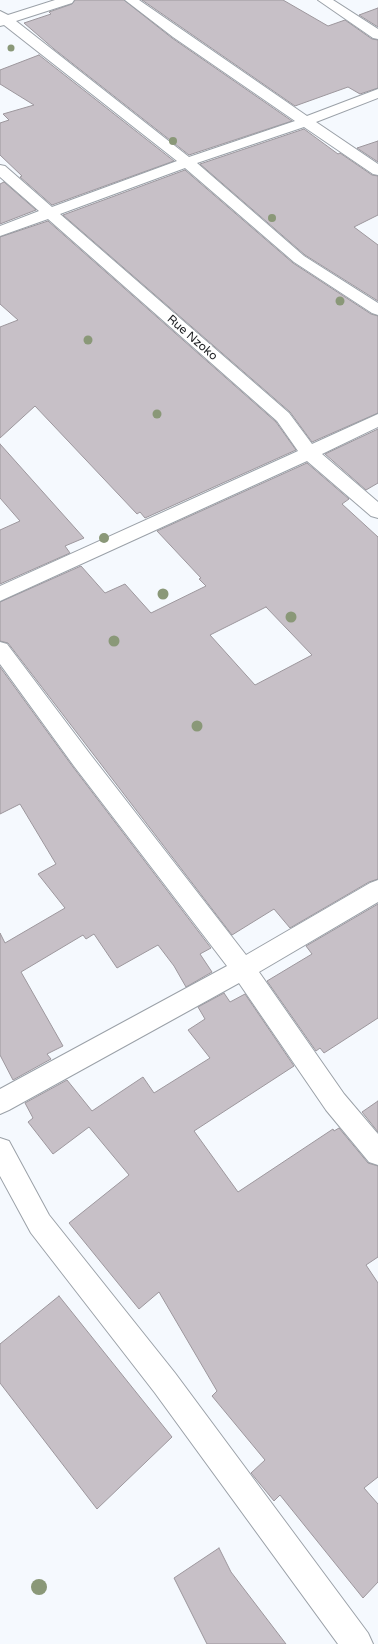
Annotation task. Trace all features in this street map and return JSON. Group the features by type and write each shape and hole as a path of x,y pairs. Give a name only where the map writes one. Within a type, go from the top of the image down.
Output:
{"street":[{"path":"2,19 68,0"},
{"path":"131,0 305,122 378,171"},
{"path":"324,0 378,35"},
{"path":"2,19 187,162 300,259 378,310"},
{"path":"0,231 187,162 305,122 378,93"},
{"name":"Rue Nzoko","path":"0,169 283,417 309,453 378,512"},
{"path":"0,594 378,420"},
{"path":"0,649 82,760 243,969 335,1102 378,1153"},
{"path":"0,1102 243,969 378,890"},
{"path":"0,1150 40,1224 165,1383 357,1644"}],"building":[{"path":"75,0 124,0 172,38 292,121 189,155 54,49 24,23 51,14 49,12 72,4"},
{"path":"142,0 283,0 328,26 345,20 372,39 378,40 378,88 360,94 348,87 295,106"},
{"path":"378,8 378,27 359,15"},
{"path":"39,55 174,161 52,205 20,177 22,176 0,155 0,123 9,120 3,114 34,105 0,84 0,70"},
{"path":"304,129 338,154 340,153 372,175 378,176 378,215 354,227 378,245 378,301 305,255 200,164"},
{"path":"378,141 378,162 357,148"},
{"path":"185,170 293,263 371,314 378,316 378,413 312,442 290,412 63,215"},
{"path":"4,182 36,210 0,224 0,184"},
{"path":"48,221 276,422 296,450 145,518 140,512 137,514 35,406 0,438 0,327 18,320 0,304 0,237"},
{"path":"378,429 378,483 366,490 325,454"},
{"path":"0,444 84,538 65,546 70,553 0,584 0,530 20,521 0,498"},
{"path":"307,463 349,499 342,504 378,537 378,879 369,882 290,928 274,909 232,935 8,643 0,641 0,602 81,566 105,593 125,584 151,613 206,586 199,579 201,578 157,531","holes":["266,607 312,655 255,685 210,635"]},
{"path":"0,667 73,767 211,948 200,954 212,972 186,987 174,966 158,945 117,968 94,934 86,939 83,935 21,972 63,1046 47,1054 51,1059 13,1080 0,1055 0,933 5,943 65,908 38,874 56,864 20,804 0,814"},
{"path":"378,904 378,1018 324,1053 320,1048 316,1051 267,981 312,954 306,946"},
{"path":"224,993 230,1002 245,994 294,1066 194,1131 238,1192 333,1129 334,1131 339,1128 368,1163 378,1166 378,1257 366,1265 378,1283 378,1477 364,1488 378,1504 378,1582 363,1598 280,1495 274,1501 251,1473 265,1460 212,1396 217,1391 159,1292 139,1309 69,1223 129,1175 89,1127 53,1154 28,1122 33,1118 25,1103 67,1080 92,1111 143,1077 154,1093 210,1058 188,1030 205,1019 198,1007"},
{"path":"378,1101 378,1132 362,1112"},
{"path":"59,1296 172,1437 97,1509 0,1383 0,1344"},
{"path":"219,1548 231,1572 286,1644 207,1644 174,1578"}]}
